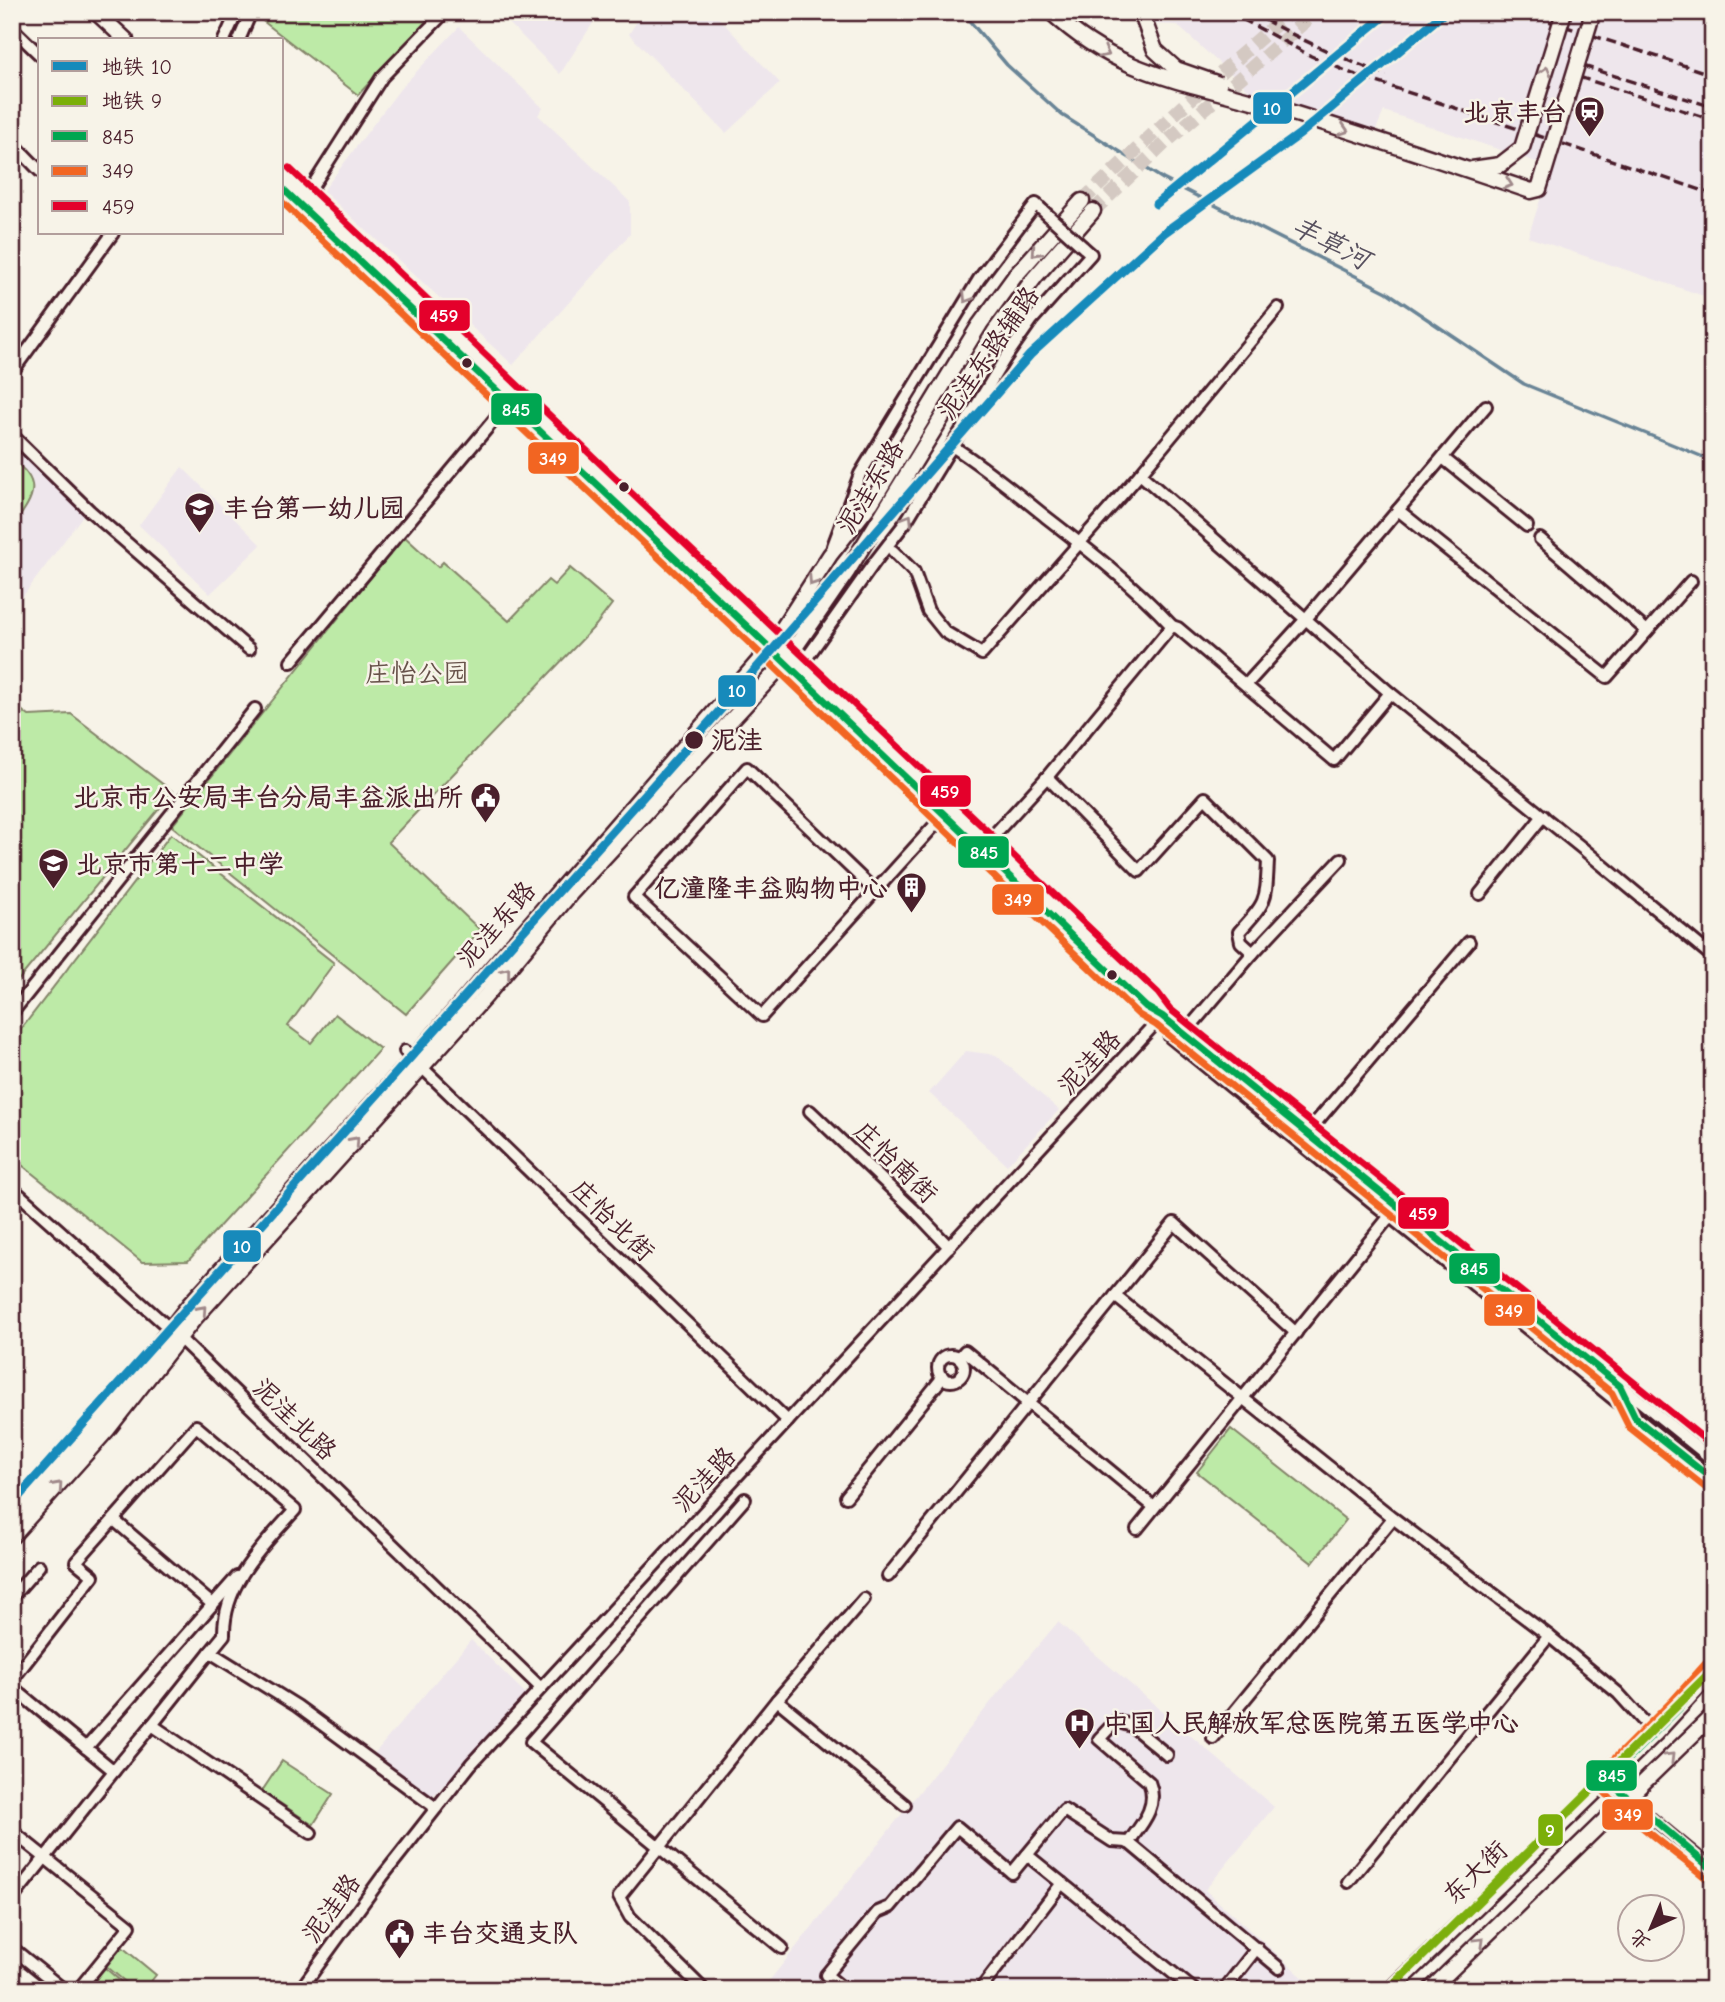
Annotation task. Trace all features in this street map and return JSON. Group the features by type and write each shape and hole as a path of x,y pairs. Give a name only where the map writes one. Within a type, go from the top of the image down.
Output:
{"main road":[{"path":"96,12 124,38"},
{"path":"109,12 136,38"},
{"path":"1051,12 1086,42 1136,68 1262,104 1531,191 1539,189 1593,12"},
{"path":"1141,12 1155,50 1176,69 1215,82 1262,104"},
{"path":"1444,162 1475,170 1500,165 1522,148 1564,12"},
{"path":"284,178 771,645"},
{"path":"284,190 786,659 944,815 983,847"},
{"name":"泥洼东路","path":"12,1517 771,645 830,555 871,503 980,324 1015,276 1087,206 995,331 847,572 786,659 571,893 485,997 413,1059"},
{"path":"797,670 983,847 1151,1001 1163,1016"},
{"name":"泥洼东路","path":"12,1536 108,1429 174,1333"},
{"name":"东大街","path":"1391,1990 1655,1734 1711,1674"},
{"name":"东大街","path":"1430,1990 1713,1715"}],"street":[{"path":"225,38 237,12"},
{"path":"240,38 251,12"},
{"path":"305,198 383,77 445,12"},
{"path":"12,28 38,53"},
{"path":"12,142 38,169"},
{"name":"泥洼东路辅路","path":"797,670 874,563 896,537 1004,360 1032,320 1091,254 1036,204 979,279 860,474 830,555"},
{"path":"12,372 112,234"},
{"path":"893,551 914,572 928,611 945,632 982,654 1140,474 1279,308"},
{"path":"291,663 509,402"},
{"path":"1246,685 1305,620 1486,406"},
{"path":"12,435 90,511 249,649"},
{"path":"952,446 1079,543 1143,596 1172,626 1178,628 1334,760 1390,693"},
{"path":"1443,458 1527,526"},
{"path":"1140,474 1390,693 1713,957"},
{"path":"1398,510 1607,677 1691,580"},
{"path":"1540,539 1647,631"},
{"path":"983,847 1047,777 1172,626"},
{"path":"12,1013 255,709"},
{"path":"876,892 747,768 635,897 762,1016 876,892 944,815"},
{"path":"1047,777 1139,872 1205,797 1268,861 1266,898 1260,909 1239,932 1241,942 1253,953"},
{"path":"1480,894 1543,816"},
{"path":"1184,1034 1253,953 1341,859"},
{"path":"1304,1131 1469,943"},
{"path":"1163,1016 1713,1460"},
{"path":"1163,1016 1170,1037 1713,1480"},
{"name":"泥洼路","path":"299,1990 382,1877 471,1764 1163,1016"},
{"name":"庄怡北街","path":"413,1059 788,1421"},
{"name":"庄怡南街","path":"810,1111 949,1247"},
{"path":"1273,1123 1304,1131"},
{"name":"泥洼北路","path":"12,1188 174,1333 541,1688"},
{"path":"1137,1529 1389,1217"},
{"path":"888,1576 1174,1223 1296,1333"},
{"path":"1115,1296 1393,1518 1549,1636 1619,1693 1655,1734"},
{"path":"959,1358 965,1351 1154,1507"},
{"path":"948,1356 959,1358 964,1366 963,1374 953,1381 943,1377 939,1368 941,1360 948,1356"},
{"path":"846,1497 943,1377"},
{"path":"1620,1386 1636,1419"},
{"path":"12,1680 93,1576 76,1562 196,1426 295,1510 86,1748"},
{"path":"745,1499 531,1742 782,1948"},
{"path":"1213,1738 1393,1518"},
{"path":"114,1520 212,1604"},
{"path":"12,1597 39,1566"},
{"path":"12,1899 224,1635 223,1617 244,1568"},
{"path":"704,1990 630,1917 619,1897 777,1700 864,1599"},
{"path":"1348,1882 1549,1636"},
{"path":"210,1652 297,1706 436,1808"},
{"path":"12,1687 114,1771"},
{"path":"777,1700 905,1805"},
{"path":"1128,1843 1150,1812 1153,1791 1149,1782 1099,1739 1116,1721 1132,1726 1167,1755"},
{"path":"152,1725 311,1833"},
{"path":"1608,1780 1628,1800 1713,1870"},
{"path":"845,1990 826,1975 877,1912 890,1907 957,1827 1012,1873 1064,1810 1112,1842 1128,1843 1279,1968"},
{"path":"12,1831 130,1926 78,1990"},
{"path":"1027,1855 1194,1990"},
{"path":"980,1990 1062,1883"},
{"path":"12,1948 64,1990"},
{"path":"1224,1990 1257,1948"},
{"path":"12,1986 17,1990"}],"shaded area":[{"path":"498,12 600,12 560,74"},
{"path":"643,12 713,12 780,83 726,133 629,34"},
{"name":"北京丰台","path":"1139,12 1713,12 1713,299 1528,237 1551,167 1384,111 1374,134 1251,92 1177,25 1151,24"},
{"path":"459,27 543,108 538,115 630,202 630,234 513,365 323,191 400,89"},
{"path":"12,440 87,510 12,611"},
{"name":"丰台第一幼儿园","path":"182,467 261,545 210,594 139,525"},
{"path":"966,1051 996,1055 1059,1110 1007,1165 929,1093"},
{"name":"中国人民解放军总医院第五医学中心","path":"1058,1622 1274,1807 1205,1890 1317,1990 762,1990 998,1693"},
{"path":"471,1640 526,1694 431,1799 374,1754"}],"green space":[{"path":"262,12 435,12 358,95 259,18"},
{"path":"12,460 29,477 32,493 12,528"},
{"name":"庄怡公园","path":"404,536 438,567 443,562 509,621 548,580 554,585 570,568 612,604 596,625 388,842 480,930 406,1014 172,826"},
{"name":"北京市第十二中学","path":"15,705 29,716 71,714 173,792 12,988 12,709"},
{"path":"171,834 334,963 288,1026 311,1043 335,1014 380,1049 188,1261 142,1262 12,1157 12,1041"},
{"path":"1231,1429 1346,1520 1312,1563 1197,1472"},
{"path":"282,1761 333,1794 313,1825 262,1791"},
{"path":"121,1946 156,1975 144,1990 135,1990 105,1965"},
{"path":"104,1967 131,1990 93,1990 88,1986"}],"waterway":[{"name":"丰草河","path":"962,12 1007,65 1062,115 1163,179 1387,292 1524,384 1713,461"}],"tunnel":[{"path":"1082,201 1184,105 1290,12"},
{"path":"1093,211 1166,142 1316,12"}],"railway":[{"path":"1229,12 1311,56 1353,74 1713,194"},
{"path":"1251,12 1318,46 1387,75"},
{"path":"1521,12 1713,75"},
{"path":"1583,66 1713,107"},
{"path":"1579,77 1713,120"}],"metro line":[{"name":"10","path":"1156,204 1389,12"},
{"name":"10","path":"12,1504 715,716 1030,355 1165,232 1300,134 1445,12"},
{"name":"9","path":"1388,1990 1713,1670"}],"transit line":[{"name":"459","path":"289,168 1158,993 1170,1009 1713,1446"},
{"name":"845","path":"284,190 1146,1007 1162,1016 1620,1386 1636,1419 1713,1480"},
{"name":"349","path":"284,204 1139,1015 1156,1025 1612,1393 1629,1427 1706,1488"},
{"name":"349","path":"1705,1664 1600,1773 1597,1780 1602,1789 1628,1815 1706,1878"},
{"name":"845","path":"1713,1671 1680,1708 1607,1780 1713,1870"}],"place":[{"name":"北京丰台","path":"1590,139"},
{"name":"丰台第一幼儿园","path":"200,535"},
{"name":"泥洼","path":"694,740"},
{"name":"北京市公安局丰台分局丰益派出所","path":"486,824"},
{"name":"北京市第十二中学","path":"53,891"},
{"name":"亿潼隆丰益购物中心","path":"911,915"},
{"name":"中国人民解放军总医院第五医学中心","path":"1080,1750"},
{"name":"丰台交通支队","path":"399,1960"}]}
